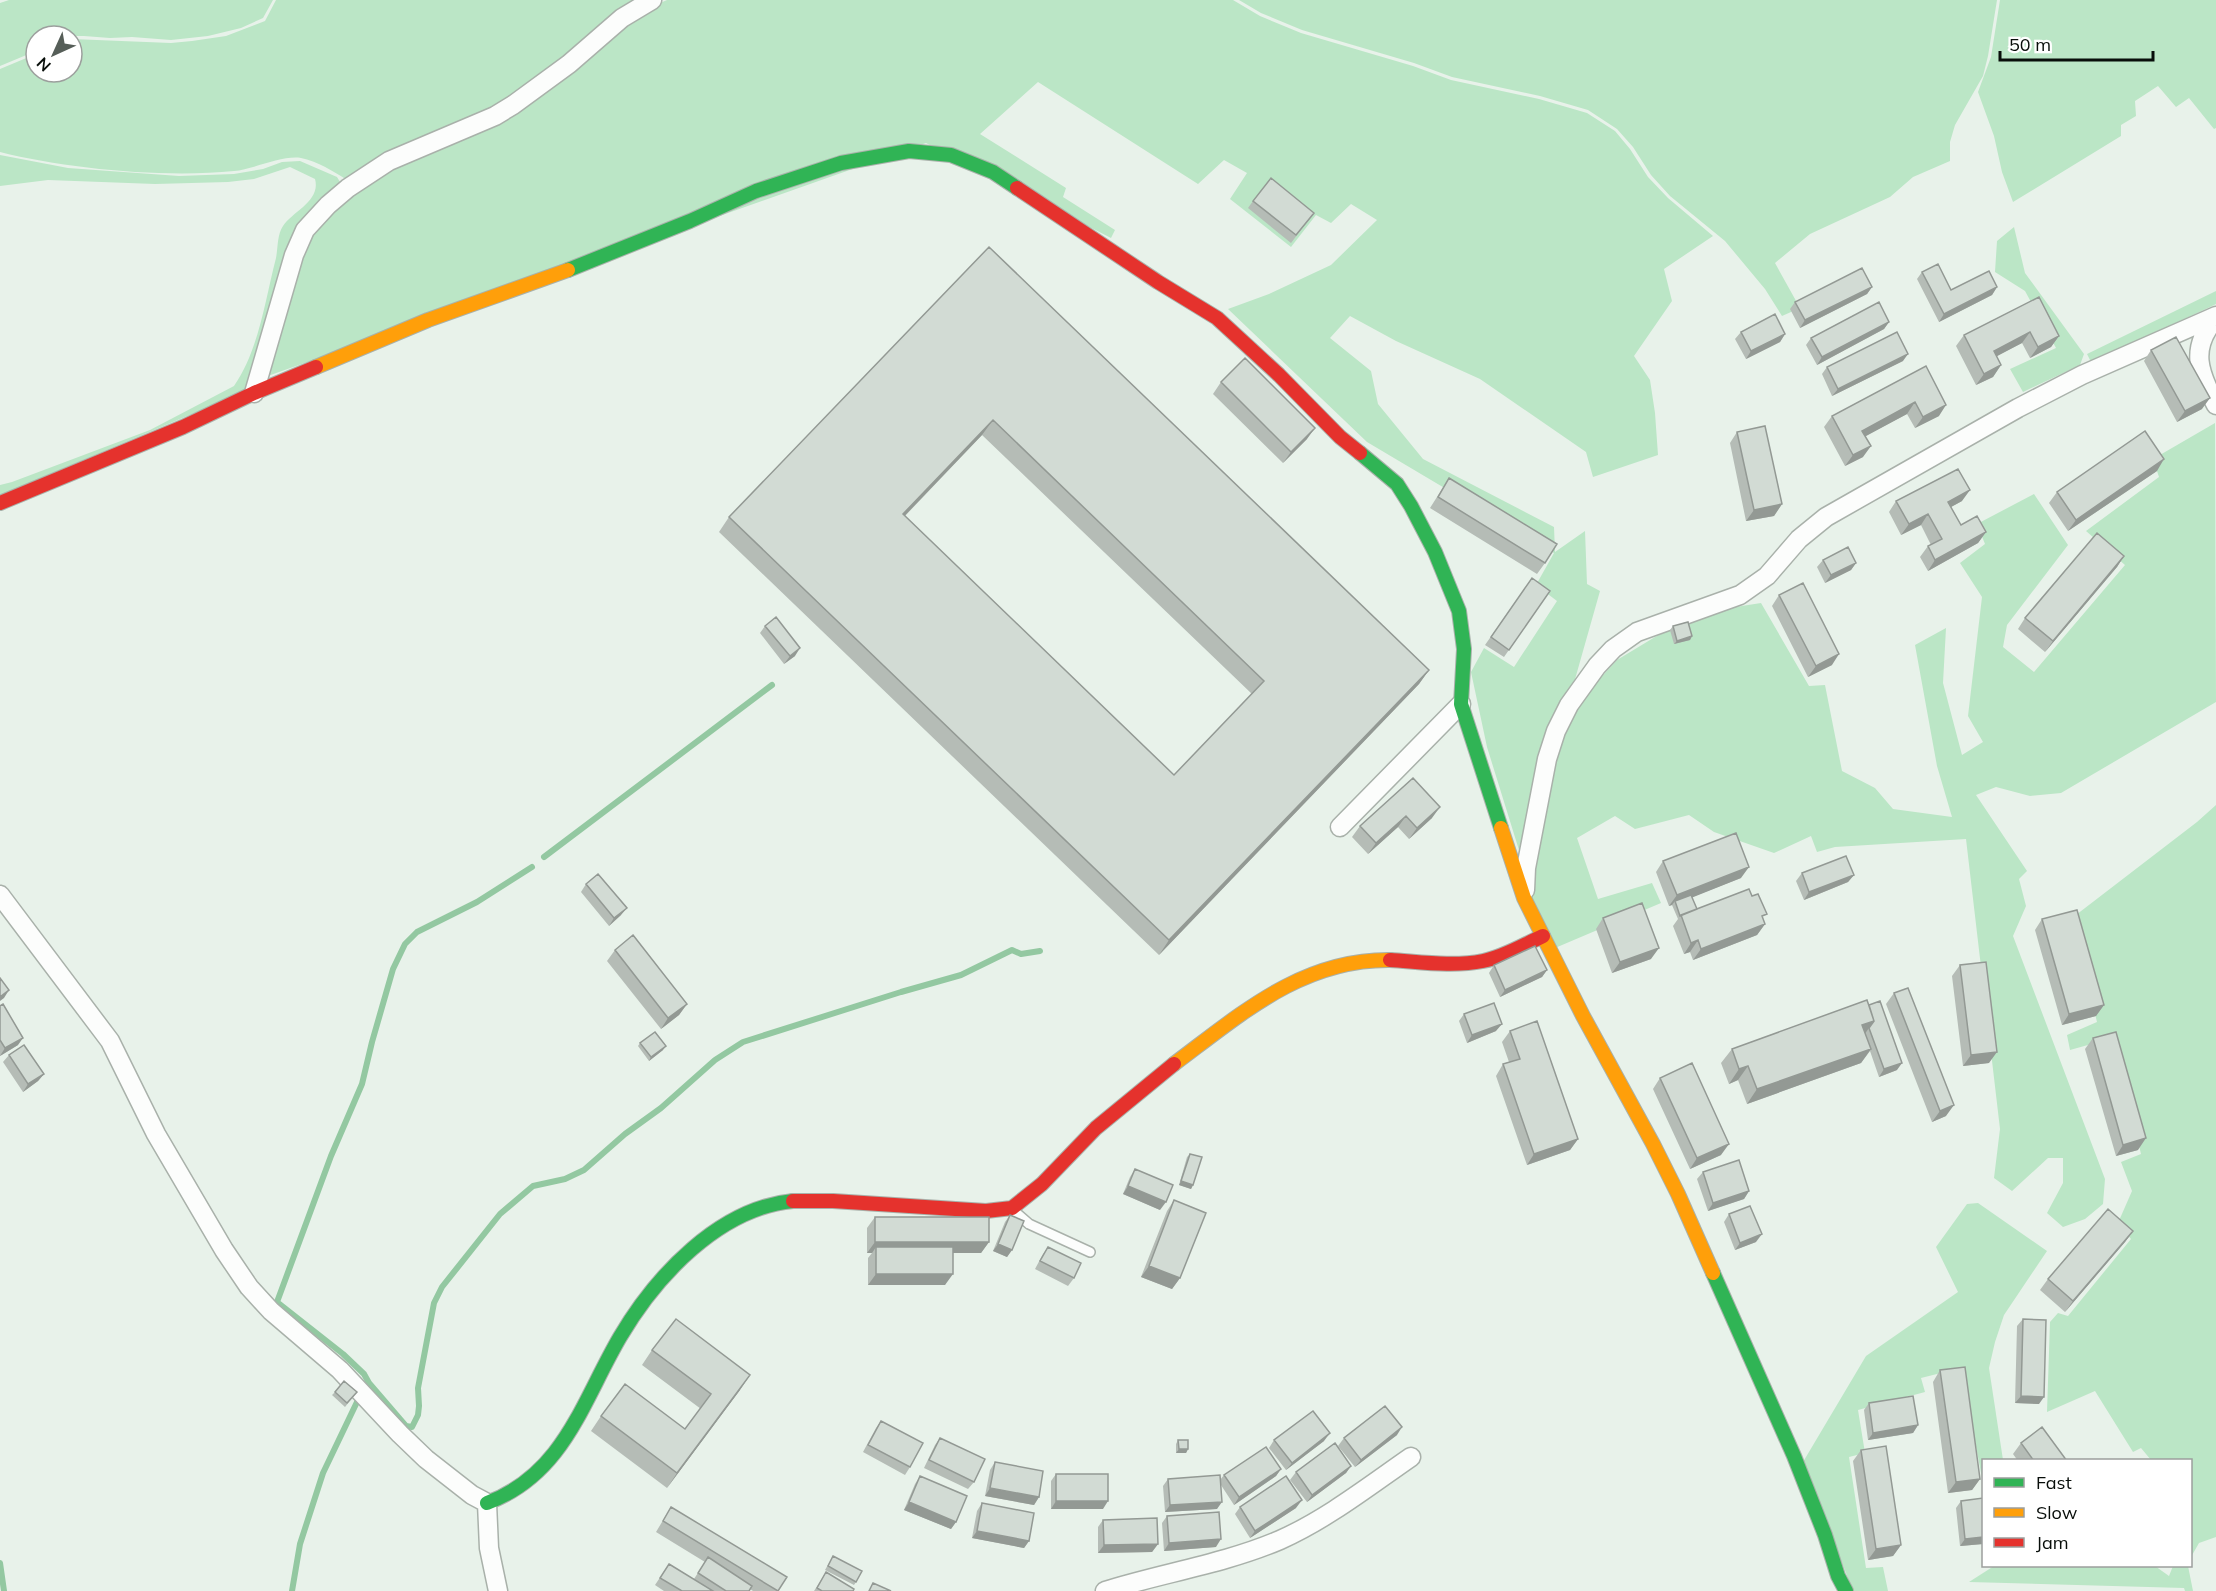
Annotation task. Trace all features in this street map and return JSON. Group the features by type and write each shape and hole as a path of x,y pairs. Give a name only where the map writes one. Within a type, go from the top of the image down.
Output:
{"street":[{"path":"254,393 294,255 305,230 328,205 348,188 389,161 495,116 513,105 569,64 622,18 652,0"},
{"path":"0,503 428,320 547,278 690,221 756,191 841,163 909,151 951,155 993,172 1158,282 1217,318 1279,375 1340,437 1397,484 1411,506 1435,552 1459,611 1464,649 1461,704 1524,898 1583,1016 1653,1144 1687,1214 1794,1456 1825,1535 1838,1576 1846,1591"},
{"path":"2216,317 2206,329 2198,363 2204,382 2216,405"},
{"path":"1524,898 1526,868 1547,759 1556,731 1581,687 1613,649 1637,632 1740,595 1767,576 1799,539 1826,517 2018,408 2082,375 2216,317"},
{"path":"1340,827 1461,704"},
{"path":"0,895 110,1041 156,1134 224,1250 249,1287 271,1311 339,1370 426,1459 472,1496 487,1503 499,1500 513,1492 546,1464 581,1412 623,1332 684,1256 730,1220 751,1210 782,1203 822,1201 902,1207 996,1210 1012,1208 1023,1201 1098,1126 1159,1076 1248,1010 1309,974 1334,964 1358,960 1437,963 1486,961 1543,936"},
{"path":"1105,1591 1246,1552 1279,1540 1308,1526 1411,1458"},
{"path":"487,1503 489,1548 498,1591"}],"lane":[{"path":"1012,1208 1029,1224 1090,1252"}],"green space":[{"path":"9,0 273,0 263,18 241,28 208,36 171,40 84,36 84,24 24,24 24,56 0,66 0,3"},
{"path":"276,0 636,0 510,101 347,180 319,164 301,158 286,158 234,171 147,173 55,163 0,152 0,69 24,59 24,84 84,84 84,39 171,43 192,41 226,36 265,21"},
{"path":"667,0 1233,0 1260,16 1301,33 1413,66 1451,80 1539,99 1587,113 1615,131 1648,177 1668,198 1713,236 1664,269 1672,301 1634,356 1650,380 1658,455 1593,477 1586,452 1480,379 1396,341 1350,316 1330,338 1371,371 1378,404 1423,459 1554,527 1555,552 1585,531 1587,584 1600,591 1523,863 1487,747 1471,672 1484,648 1514,667 1557,601 1536,585 1554,553 1367,442 1228,309 1269,294 1331,265 1377,220 1351,204 1331,223 1316,215 1291,247 1230,199 1247,173 1224,160 1198,184 1038,82 980,134 1066,188 1063,197 1115,230 1111,238 926,143 265,377 299,257 319,223 372,178 427,151 642,11"},
{"path":"1239,0 1997,0 1983,76 1955,125 1950,142 1950,161 1913,177 1890,197 1810,234 1775,263 1800,308 1782,316 1765,289 1725,241 1670,196 1651,175 1633,147 1617,129 1588,110 1540,96 1452,77 1414,63 1302,30 1261,13"},
{"path":"2000,0 2216,0 2216,128 2214,129 2189,98 2176,107 2158,86 2135,101 2136,116 2121,125 2121,136 2013,202 2002,172 1994,136 1978,92 1991,57"},
{"path":"0,155 68,168 179,176 234,174 263,169 282,162 300,161 337,177 340,182 302,219 294,232 244,392 0,495 0,485 150,430 234,386 250,357 255,341 281,230 287,221 310,200 316,187 315,179 290,167 254,179 228,182 155,184 48,180 0,186"},
{"path":"2014,227 2025,273 2084,354 2080,365 2023,392 2010,369 2056,348 2025,291 1995,272 1997,241"},
{"path":"2216,291 2216,304 2091,362 2087,354"},
{"path":"2215,423 2216,702 2061,793 2030,796 1996,787 1976,795 2027,871 2019,879 2026,906 2013,936 2105,1179 2103,1204 2085,1219 2063,1227 2047,1213 2063,1183 2063,1158 2048,1158 2012,1191 1994,1178 2000,1129 1966,839 1835,847 1817,852 1811,836 1774,853 1714,832 1689,815 1635,829 1615,816 1577,838 1598,899 1652,883 1661,903 1555,948 1530,895 1553,755 1570,716 1617,660 1679,625 1729,608 1761,603 1809,686 1825,685 1842,771 1875,788 1893,809 1952,817 1937,766 1915,645 1946,628 1943,683 1962,755 1983,742 1968,716 1982,597 1960,563 1985,544 1977,524 2034,494 2068,545 2007,625 2003,647 2034,672 2125,565 2086,531 2159,477 2153,459"},
{"path":"2216,805 2216,1537 2199,1543 2192,1555 2192,1459 2150,1459 2141,1448 2133,1452 2095,1391 2047,1412 2050,1322 2058,1313 2068,1316 2131,1239 2118,1223 2132,1191 2121,1162 2141,1154 2113,1038 2070,1050 2067,1035 2097,1022 2072,918"},
{"path":"1978,1203 2047,1251 2004,1315 1989,1368 2003,1459 1982,1459 1982,1478 1961,1368 1921,1378 1925,1392 1858,1410 1865,1453 1849,1457 1866,1568 1883,1567 1888,1591 1853,1591 1803,1462 1866,1356 1958,1292 1936,1247 1967,1204"},
{"path":"1992,1567 2156,1567 2169,1576 2173,1567 2188,1567 2193,1591 2185,1591 2184,1588 1969,1582"}],"building":[{"path":"1271,178 1314,213 1296,235 1253,201"},
{"path":"989,247 1429,670 1169,940 729,517","holes":["993,420 1264,681 1174,775 903,514"]},
{"path":"1938,264 1951,290 1989,271 1997,287 1944,314 1922,272"},
{"path":"1862,268 1872,287 1805,320 1795,302"},
{"path":"2039,297 2059,336 2038,347 2030,332 1994,351 2001,365 1984,374 1964,335"},
{"path":"1879,302 1889,322 1822,357 1811,338"},
{"path":"1775,314 1785,334 1751,351 1741,332"},
{"path":"1897,332 1908,354 1838,389 1827,367"},
{"path":"2176,337 2210,398 2185,411 2151,350"},
{"path":"1245,358 1315,428 1291,452 1221,382"},
{"path":"1926,366 1946,405 1923,417 1915,402 1862,431 1871,446 1853,455 1832,416"},
{"path":"1765,426 1782,504 1754,510 1737,432"},
{"path":"2145,431 2164,459 2076,520 2057,492"},
{"path":"1958,469 1970,490 1948,502 1961,525 1977,516 1986,532 1935,560 1928,546 1942,539 1928,514 1909,524 1896,501"},
{"path":"1449,478 1557,544 1545,563 1438,497"},
{"path":"2097,533 2124,556 2053,641 2025,618"},
{"path":"1848,547 1856,563 1831,575 1823,560"},
{"path":"1532,578 1550,591 1509,650 1491,637"},
{"path":"1803,583 1839,654 1816,666 1779,595"},
{"path":"776,617 800,648 790,656 765,626"},
{"path":"1688,622 1692,636 1677,641 1673,626"},
{"path":"1413,778 1440,807 1417,828 1406,816 1376,843 1360,826"},
{"path":"1736,833 1749,867 1677,895 1663,861"},
{"path":"1846,856 1854,875 1809,892 1802,873"},
{"path":"598,874 627,908 614,918 586,884"},
{"path":"1749,889 1752,896 1758,894 1767,914 1762,916 1765,924 1701,949 1698,940 1691,943 1681,915"},
{"path":"1691,895 1697,909 1680,916 1675,901"},
{"path":"1642,903 1659,948 1620,962 1603,918"},
{"path":"2077,910 2104,1005 2069,1014 2042,919"},
{"path":"633,935 687,1004 668,1018 615,950"},
{"path":"1535,946 1547,970 1505,990 1494,965"},
{"path":"1986,962 1997,1052 1971,1055 1960,965"},
{"path":"0,978 9,990 0,997"},
{"path":"1908,988 1954,1105 1940,1111 1894,993"},
{"path":"1867,1000 1874,1021 1862,1025 1871,1049 1757,1089 1748,1066 1739,1069 1732,1049"},
{"path":"1880,1001 1902,1063 1884,1069 1869,1028 1874,1021 1869,1005"},
{"path":"1494,1003 1502,1024 1472,1035 1464,1014"},
{"path":"3,1004 23,1038 5,1048 0,1040 0,1006"},
{"path":"1537,1021 1578,1139 1534,1154 1503,1064 1520,1059 1510,1031"},
{"path":"655,1032 666,1046 651,1057 640,1043"},
{"path":"2116,1032 2146,1138 2123,1145 2093,1038"},
{"path":"24,1045 44,1074 28,1084 9,1055"},
{"path":"1692,1063 1729,1144 1697,1158 1660,1078"},
{"path":"1190,1154 1202,1157 1193,1185 1181,1181"},
{"path":"1739,1160 1749,1191 1713,1203 1703,1172"},
{"path":"1135,1169 1173,1185 1166,1202 1128,1186"},
{"path":"1174,1200 1206,1213 1180,1278 1149,1266"},
{"path":"1750,1206 1762,1234 1740,1243 1729,1214"},
{"path":"2108,1209 2133,1231 2073,1301 2048,1279"},
{"path":"1010,1215 1024,1221 1012,1250 998,1244"},
{"path":"875,1217 989,1217 989,1242 875,1242"},
{"path":"876,1247 953,1247 953,1274 876,1274"},
{"path":"1048,1247 1081,1263 1074,1278 1040,1261"},
{"path":"676,1319 750,1375 677,1473 601,1416 625,1384 685,1429 711,1394 652,1350"},
{"path":"2023,1319 2046,1320 2044,1397 2021,1396"},
{"path":"1965,1367 1980,1479 1956,1482 1940,1370"},
{"path":"344,1381 357,1392 347,1403 335,1392"},
{"path":"1913,1396 1918,1425 1873,1433 1869,1403"},
{"path":"1385,1406 1402,1427 1361,1460 1344,1438"},
{"path":"1313,1411 1330,1433 1292,1463 1274,1440"},
{"path":"881,1421 923,1443 910,1467 868,1445"},
{"path":"2042,1427 2066,1459 2033,1459 2021,1443"},
{"path":"940,1438 985,1459 974,1482 929,1460"},
{"path":"1178,1440 1188,1440 1188,1449 1179,1449"},
{"path":"1335,1443 1351,1466 1312,1495 1296,1472"},
{"path":"1886,1446 1901,1545 1876,1549 1861,1450"},
{"path":"1266,1447 1281,1469 1239,1497 1224,1475"},
{"path":"995,1462 1043,1471 1039,1497 990,1488"},
{"path":"1056,1474 1108,1474 1108,1501 1056,1501"},
{"path":"1220,1475 1222,1502 1170,1505 1168,1479"},
{"path":"920,1476 967,1496 956,1522 909,1502"},
{"path":"1286,1476 1302,1500 1255,1531 1240,1507"},
{"path":"1982,1498 1982,1537 1965,1539 1961,1501"},
{"path":"982,1503 1034,1513 1029,1541 977,1531"},
{"path":"671,1507 787,1577 778,1591 663,1521"},
{"path":"1219,1512 1221,1539 1169,1543 1167,1516"},
{"path":"1157,1518 1158,1544 1104,1545 1103,1520"},
{"path":"833,1556 862,1571 856,1582 828,1566"},
{"path":"708,1557 752,1586 749,1591 726,1591 698,1573"},
{"path":"669,1564 713,1591 682,1591 660,1578"},
{"path":"826,1572 854,1589 853,1591 822,1591 817,1588"},
{"path":"873,1583 891,1591 869,1591"}],"waterway":[{"path":"544,857 772,685"},
{"path":"532,867 477,902 417,932 405,944 393,969 362,1084 331,1156 277,1302 343,1354 364,1374 406,1426 412,1427 418,1415 418,1388 434,1303 442,1287 500,1214 533,1186 565,1179 584,1170 625,1134 661,1108 715,1060 743,1042 961,975 1012,950 1021,954 1040,951"},
{"path":"292,1591 300,1544 323,1473 357,1402"},
{"path":"0,1563 4,1591"}],"traffic: fast":[{"path":"568,270 690,221 756,191 841,163 909,151 951,155 993,172 1017,188"},
{"path":"1360,453 1397,484 1411,506 1435,552 1459,611 1464,649 1461,704 1501,828"},
{"path":"487,1503 513,1490 535,1474 553,1455 582,1410 620,1337 652,1291 671,1269 715,1231 740,1217 766,1206 793,1201"},
{"path":"1713,1273 1794,1456 1825,1535 1838,1576 1846,1591"}],"traffic: slow":[{"path":"316,367 428,320 568,270"},
{"path":"1501,828 1524,898 1583,1016 1653,1144 1713,1273"},
{"path":"1174,1064 1249,1009 1301,979 1358,962 1390,960"}],"traffic: jam":[{"path":"1017,188 1158,282 1217,318 1279,375 1340,437 1360,453"},
{"path":"0,503 183,427 316,367"},
{"path":"1390,960 1449,964 1472,963 1506,954 1543,936"},
{"path":"793,1201 833,1201 986,1211 1012,1208 1042,1184 1096,1128 1174,1064"}]}
